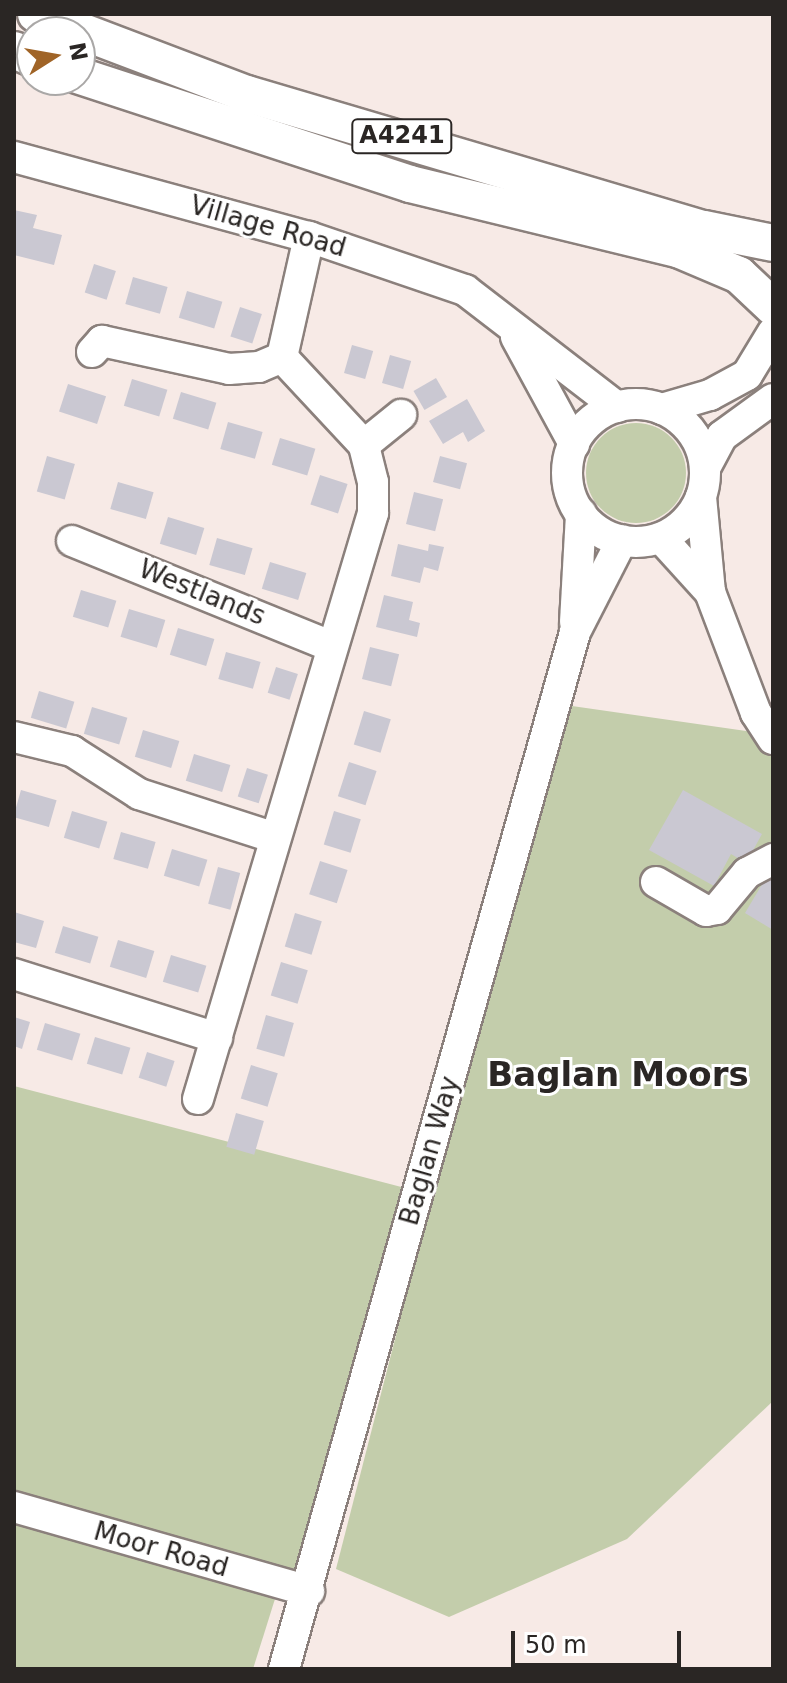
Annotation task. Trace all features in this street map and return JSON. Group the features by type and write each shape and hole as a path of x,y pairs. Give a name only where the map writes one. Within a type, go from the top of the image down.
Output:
{"main road":[{"name":"A4241","path":"36,14 247,94 704,229 773,243"},
{"name":"A4241","path":"96,81 410,184 680,250 739,275 773,307"}],"street":[{"name":"Village Road","path":"14,157 309,237 465,290 617,407"},
{"path":"282,357 309,237"},
{"name":"Village Road","path":"509,326 574,444"},
{"path":"773,332 747,375 710,395 662,409 617,407 592,421 574,444 568,480 581,513 606,535 622,540 661,538 691,514 722,436 773,399"},
{"path":"92,352 102,341 229,369 259,367 282,357"},
{"path":"198,1099 373,513 373,482 364,445 282,357"},
{"path":"662,409 692,432 703,483 710,592 756,713 773,739"},
{"path":"364,445 401,415"},
{"name":"Baglan Way","path":"575,632 581,513"},
{"path":"661,538 710,592"},
{"name":"Baglan Way","path":"284,1669 309,1591 575,632 622,540"},
{"name":"Westlands","path":"72,541 331,646"},
{"path":"14,737 72,751 139,794 275,838"},
{"path":"656,882 706,911 717,909 747,873 773,859"},
{"path":"14,974 217,1038"},
{"name":"Moor Road","path":"14,1507 309,1591"}],"green space":[{"path":"636,423 664,431 678,445 686,473 678,501 664,515 636,523 608,515 594,501 586,473 594,445 608,431"},
{"path":"572,706 760,733 773,751 773,1401 627,1539 449,1617 336,1569 432,1195"},
{"path":"14,1086 409,1189 304,1578 14,1492"},
{"path":"14,1511 280,1583 253,1669 14,1669"}],"building":[{"path":"14,210 37,215 33,228 62,235 54,265 14,255"},
{"path":"94,264 116,271 107,300 85,293"},
{"path":"133,277 168,287 160,314 125,304"},
{"path":"187,291 222,302 214,329 179,318"},
{"path":"240,307 262,314 252,344 230,336"},
{"path":"352,345 373,351 365,379 344,373"},
{"path":"390,355 411,361 403,389 382,383"},
{"path":"436,378 447,397 424,410 413,391"},
{"path":"132,379 167,390 159,417 124,406"},
{"path":"68,384 106,396 97,424 59,412"},
{"path":"181,392 216,403 208,430 173,419"},
{"path":"467,399 485,431 468,442 463,432 443,444 429,421"},
{"path":"228,422 263,432 255,459 220,449"},
{"path":"280,438 315,449 307,476 272,465"},
{"path":"47,456 75,464 65,500 37,492"},
{"path":"440,456 467,463 460,489 433,482"},
{"path":"320,475 348,484 338,513 310,504"},
{"path":"118,482 154,492 146,519 110,509"},
{"path":"414,492 443,499 435,531 406,524"},
{"path":"168,517 204,528 196,555 160,544"},
{"path":"217,538 253,548 245,575 209,565"},
{"path":"398,544 428,551 429,544 444,547 438,571 424,567 420,583 391,576"},
{"path":"270,562 306,573 298,600 262,589"},
{"path":"81,590 116,601 108,628 73,617"},
{"path":"384,595 413,602 409,620 420,623 417,637 376,627"},
{"path":"129,609 165,620 157,648 121,637"},
{"path":"178,628 214,639 206,666 170,655"},
{"path":"370,647 399,654 391,686 362,679"},
{"path":"226,652 261,662 253,689 218,679"},
{"path":"276,667 298,674 290,700 268,693"},
{"path":"39,691 74,702 66,729 31,718"},
{"path":"92,707 127,718 119,745 84,734"},
{"path":"364,711 391,719 381,753 354,744"},
{"path":"143,730 179,741 171,768 135,757"},
{"path":"194,754 230,765 222,792 186,781"},
{"path":"349,762 377,771 365,805 338,796"},
{"path":"247,768 268,775 259,803 238,797"},
{"path":"21,790 57,800 49,827 14,817"},
{"path":"683,790 762,834 746,863 731,854 714,886 649,850"},
{"path":"72,811 107,822 99,849 64,838"},
{"path":"334,811 361,819 351,853 324,844"},
{"path":"121,832 156,842 148,869 113,859"},
{"path":"172,849 207,860 199,887 164,876"},
{"path":"320,861 348,870 337,903 309,894"},
{"path":"218,867 240,873 230,910 208,904"},
{"path":"767,876 773,879 773,930 745,913"},
{"path":"14,912 44,921 36,948 14,942"},
{"path":"295,913 322,921 312,955 285,946"},
{"path":"63,926 98,937 90,964 55,953"},
{"path":"118,940 154,951 146,978 110,967"},
{"path":"171,955 206,966 198,993 163,982"},
{"path":"281,962 308,970 298,1004 271,995"},
{"path":"266,1015 294,1023 284,1057 256,1049"},
{"path":"14,1017 30,1022 22,1049 14,1046"},
{"path":"45,1023 80,1034 72,1061 37,1050"},
{"path":"95,1037 130,1048 122,1075 87,1064"},
{"path":"147,1052 175,1061 166,1087 139,1078"},
{"path":"251,1065 278,1073 268,1107 241,1098"},
{"path":"236,1113 264,1121 254,1155 226,1147"}],"district":[{"name":"Baglan Moors","path":"618,1075"}]}
